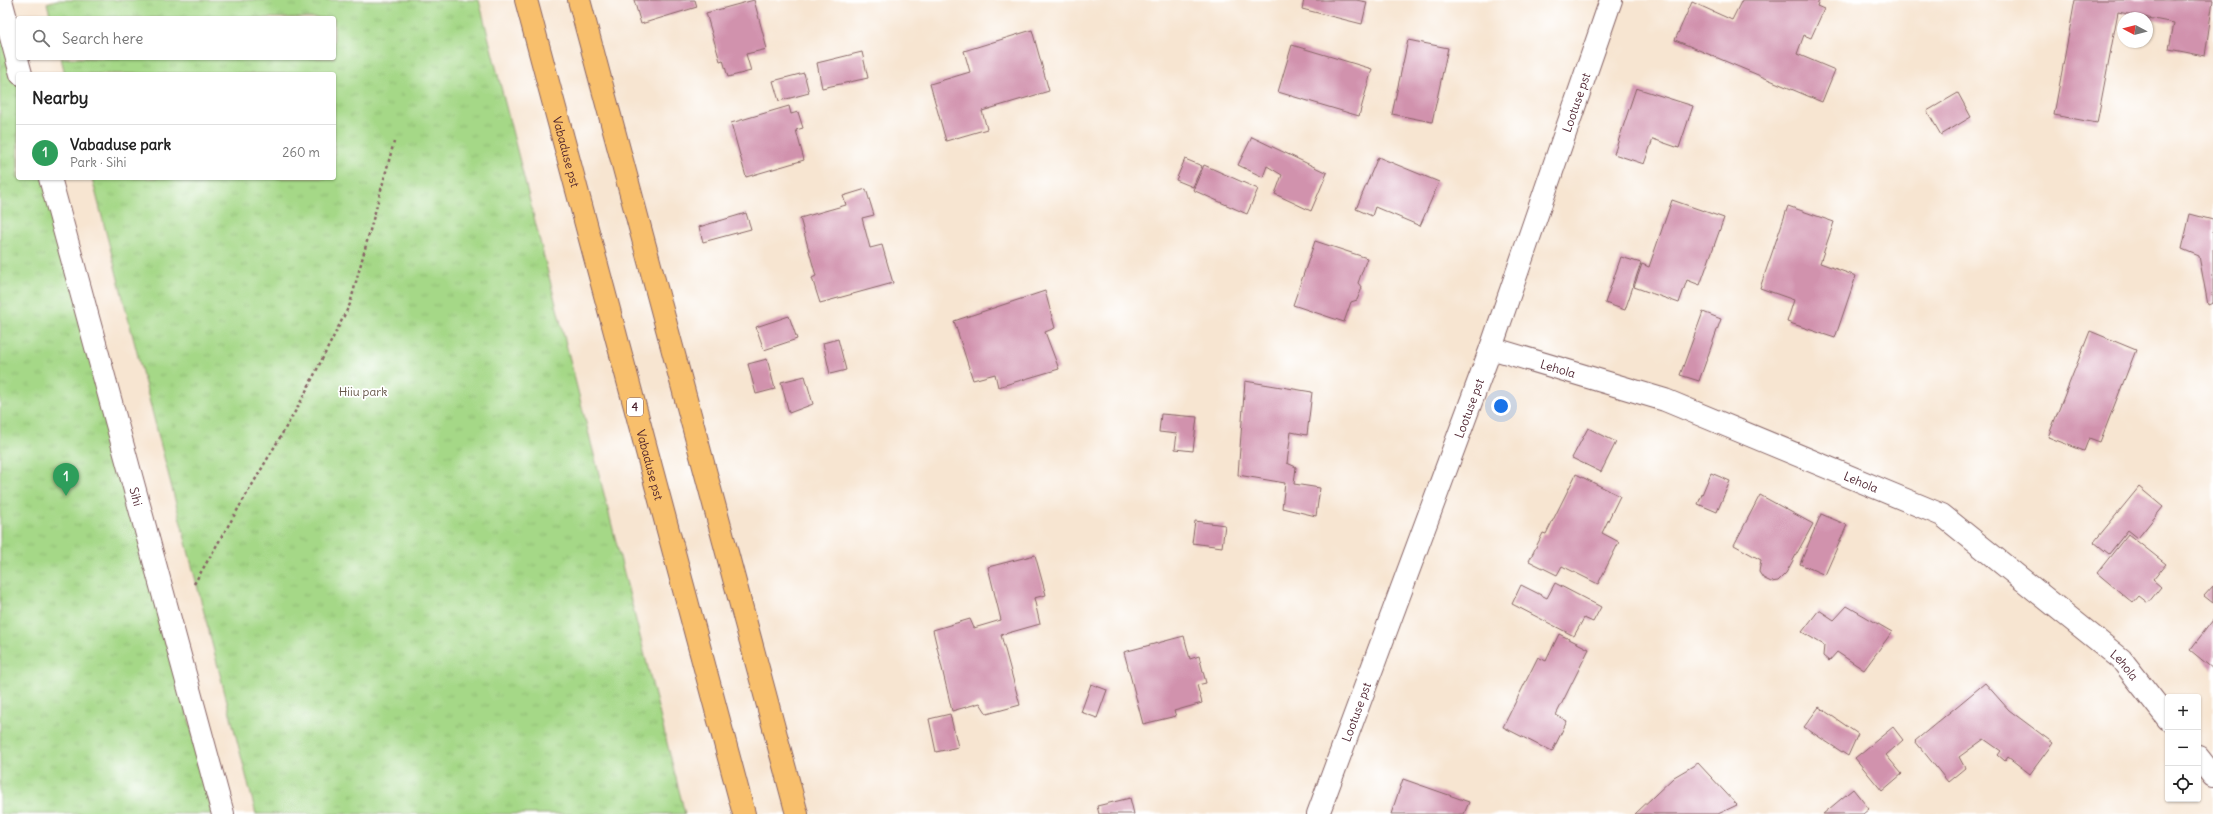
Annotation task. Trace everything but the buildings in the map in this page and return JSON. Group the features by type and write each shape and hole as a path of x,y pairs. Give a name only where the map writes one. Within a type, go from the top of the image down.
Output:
{"highway":[{"name":"Vabaduse pst","path":"526,0 744,814"},
{"path":"579,0 797,814"}],"street":[{"path":"1,0 16,56"},
{"name":"Lootuse pst","path":"1318,814 1491,348 1611,0"},
{"path":"17,60 20,72"},
{"name":"Sihi","path":"51,180 224,814"},
{"name":"Lehola","path":"1491,348 1665,400 1942,515 2121,659 2165,715"},
{"path":"2201,761 2213,776"}],"path":[{"path":"171,623 299,405 350,304 394,142"}],"green space":[{"path":"0,0 18,72 16,72 16,180 52,180 213,814 0,814"},
{"name":"Hiiu park","path":"57,0 479,0 685,814 256,814 93,180 336,180 336,72 64,72 62,60 336,60 336,16 50,16 47,3"}],"place":[{"name":"Vabaduse park","path":"66,496"}]}
